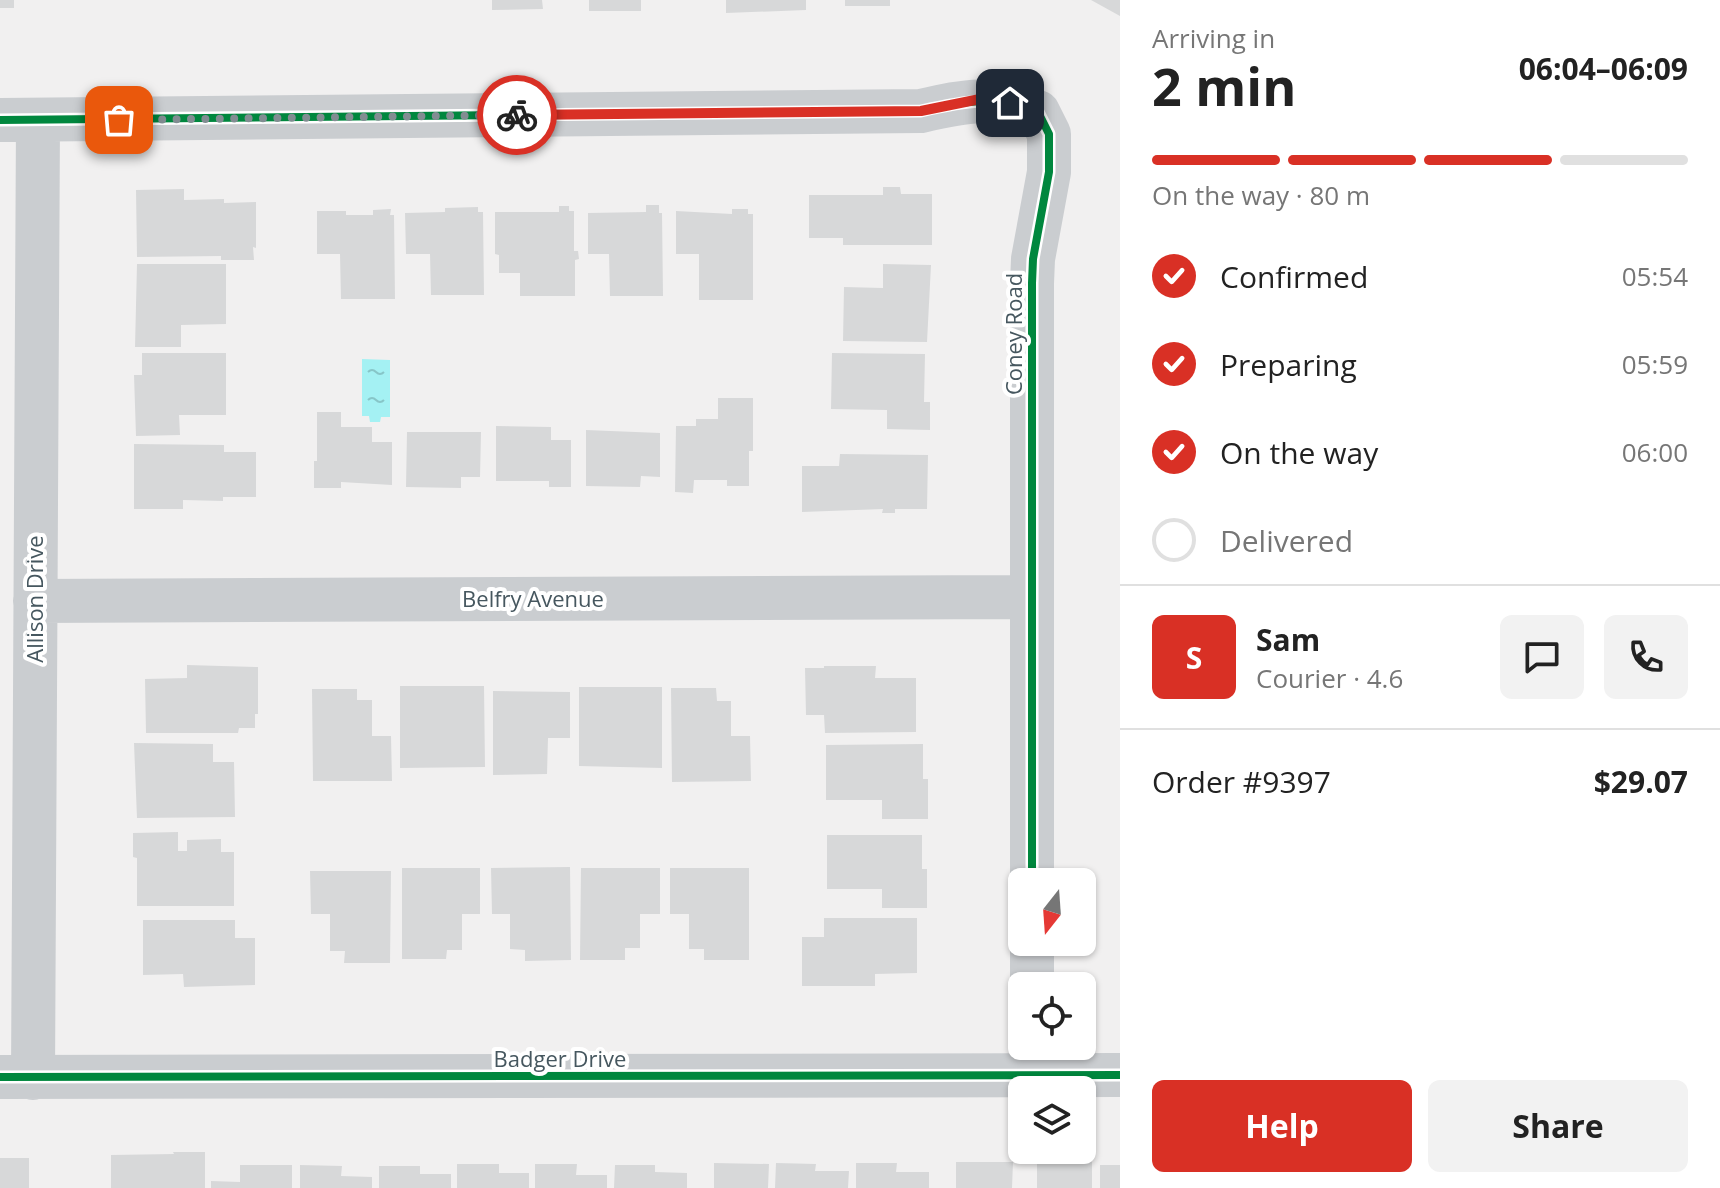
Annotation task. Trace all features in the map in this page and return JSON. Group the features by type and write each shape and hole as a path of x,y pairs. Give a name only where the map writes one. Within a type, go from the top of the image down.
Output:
{"street":[{"name":"Coney Road","path":"19,120 921,111 980,99 1010,103 1038,112 1049,134 1049,172 1033,259 1032,283 1032,868"},
{"name":"Allison Drive","path":"16,1078 35,601 19,120"},
{"name":"Belfry Avenue","path":"35,601 1032,597"},
{"name":"Badger Drive","path":"16,1078 1032,1061 1120,1075"}],"water":[{"path":"362,359 390,360 390,417 381,417 380,422 370,422 369,416 362,416"}],"building":[{"path":"0,0 14,0 14,8 0,8"},
{"path":"492,0 542,0 543,9 492,10"},
{"path":"589,0 641,0 641,11 589,11"},
{"path":"726,0 806,0 806,10 726,13"},
{"path":"845,0 890,0 890,6 845,6"},
{"path":"1091,0 1120,0 1120,16"},
{"path":"883,187 900,187 901,194 932,194 932,245 843,245 843,238 809,238 809,195 883,195"},
{"path":"184,189 184,200 256,202 254,260 221,260 221,256 137,257 136,190"},
{"path":"646,205 659,205 659,213 662,213 663,296 610,296 609,254 588,254 588,213 646,212"},
{"path":"559,206 569,206 569,211 574,211 574,251 578,251 579,259 575,260 575,296 520,296 520,273 499,273 499,255 495,254 495,212 559,212"},
{"path":"478,207 478,212 483,212 484,295 431,295 430,254 406,254 405,213"},
{"path":"391,209 390,215 394,215 395,299 341,299 340,254 317,254 317,211 373,215 373,210"},
{"path":"732,209 748,209 748,214 753,214 753,300 699,300 699,254 676,254 676,211 732,214"},
{"path":"137,264 226,264 226,324 181,325 181,347 135,347"},
{"path":"883,264 931,265 927,342 843,341 844,287 883,288"},
{"path":"142,353 226,353 226,415 179,415 180,435 136,436 134,375 142,375"},
{"path":"832,353 925,354 924,402 930,402 930,430 887,429 887,410 831,409"},
{"path":"718,398 753,398 753,451 749,451 749,486 727,486 727,480 694,480 693,493 675,492 676,426 696,426 696,419 718,419"},
{"path":"317,412 341,412 341,427 372,427 372,442 392,442 392,485 341,482 341,488 314,488"},
{"path":"496,426 551,427 551,440 571,440 571,487 549,487 549,481 496,481"},
{"path":"586,430 660,433 660,477 641,476 640,487 586,486"},
{"path":"407,432 481,432 480,477 461,477 461,488 406,487"},
{"path":"134,444 224,445 224,452 256,452 256,497 223,497 223,501 183,500 183,509 134,509"},
{"path":"840,454 928,455 927,509 895,509 895,513 882,513 883,509 802,512 802,466 839,466"},
{"path":"187,665 258,667 255,728 239,728 238,733 146,733 145,679 187,678"},
{"path":"876,666 875,678 916,678 916,732 825,733 824,715 806,715 805,668"},
{"path":"400,686 484,686 485,767 400,768"},
{"path":"579,687 662,687 662,768 579,766"},
{"path":"671,688 716,688 717,701 731,701 731,736 750,736 751,781 672,782"},
{"path":"312,689 357,689 357,700 372,700 372,736 391,736 392,781 313,781"},
{"path":"493,691 570,692 570,738 548,738 547,774 493,775"},
{"path":"134,743 213,744 213,762 234,762 235,817 137,818"},
{"path":"923,744 923,779 928,779 928,819 882,819 882,800 826,800 826,745"},
{"path":"178,832 178,851 187,851 187,840 221,839 221,852 234,852 234,906 137,906 137,858 133,857 133,833"},
{"path":"827,835 922,835 922,869 927,869 927,908 882,908 882,889 827,889"},
{"path":"570,867 571,960 525,961 525,950 510,949 510,914 492,914 491,868"},
{"path":"402,868 480,868 480,914 462,914 462,950 447,950 446,959 402,959"},
{"path":"581,868 660,868 660,914 640,914 640,948 625,948 625,960 580,960"},
{"path":"670,868 749,868 749,960 704,960 704,949 689,949 689,914 670,914"},
{"path":"310,871 391,871 390,963 344,963 345,951 330,951 330,914 311,914"},
{"path":"824,918 917,918 917,973 875,974 875,986 802,986 802,937 824,937"},
{"path":"143,920 235,920 235,938 255,938 255,985 184,987 183,974 143,975"},
{"path":"205,1152 205,1188 111,1188 111,1155"},
{"path":"0,1158 29,1158 29,1188 0,1188"},
{"path":"956,1162 1013,1164 1012,1188 956,1188"},
{"path":"714,1163 769,1164 768,1188 714,1188"},
{"path":"776,1163 816,1164 815,1171 849,1171 848,1188 775,1188"},
{"path":"856,1163 897,1163 896,1172 929,1172 929,1188 856,1188"},
{"path":"457,1164 499,1164 499,1173 529,1173 529,1188 457,1188"},
{"path":"535,1164 577,1164 576,1175 607,1175 607,1188 535,1188"},
{"path":"1037,1164 1092,1164 1092,1188 1037,1188"},
{"path":"240,1165 292,1165 292,1188 211,1188 211,1181 240,1182"},
{"path":"300,1165 342,1166 341,1176 372,1177 372,1188 300,1188"},
{"path":"615,1165 655,1165 655,1172 687,1173 687,1188 614,1188"},
{"path":"1100,1165 1120,1165 1120,1188 1100,1188"},
{"path":"379,1166 420,1166 420,1174 451,1174 451,1188 379,1188"}],"cycle path":[{"path":"0,120 921,111 980,101 1038,112 1049,134 1049,172 1033,259 1032,283 1032,868"},
{"path":"0,1077 1120,1075"}],"way so far":[{"path":"119,120 517,115"}],"route":[{"path":"517,115 921,111 980,99 1010,103"}]}
